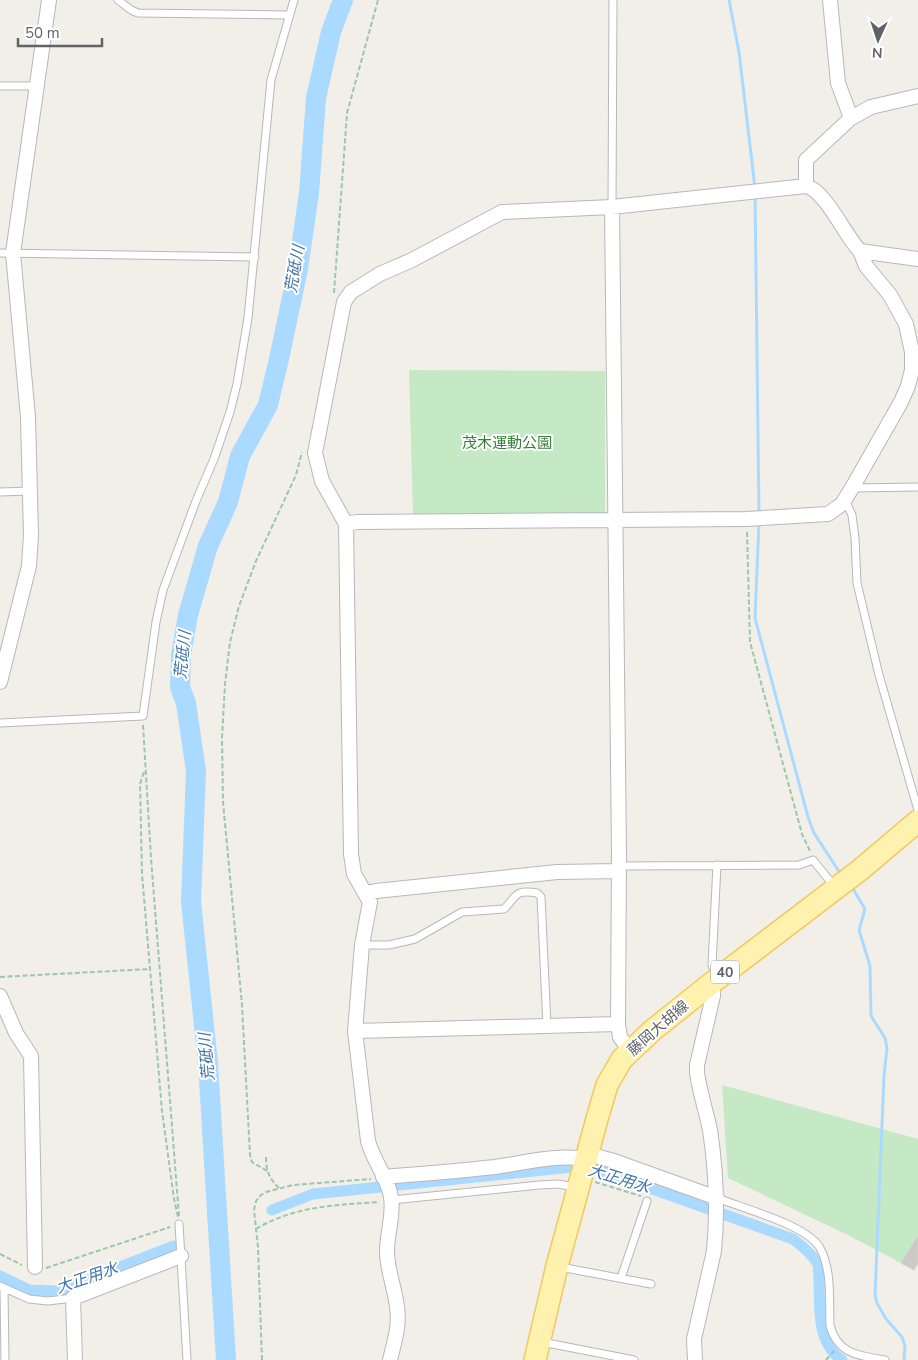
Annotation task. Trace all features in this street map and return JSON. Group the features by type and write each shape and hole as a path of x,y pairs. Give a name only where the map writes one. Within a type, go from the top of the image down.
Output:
{"main road":[{"name":"藤岡大胡線","path":"537,1350 557,1266 607,1086 618,1066 630,1051 653,1030 889,846 918,820"}],"street":[{"path":"0,682 29,566 31,536 28,417 6,253 37,86 49,0"},
{"path":"830,0 838,83 851,118"},
{"path":"806,186 806,160 851,118 870,106 918,96"},
{"path":"346,524 357,522 746,519 828,514 842,504 901,402 908,386 912,370 912,352 906,324 890,295 866,266 860,252 813,188 806,186 612,207 502,212 412,260 380,274 350,292 344,302 315,453 322,481 346,524 351,854 354,874 370,902 362,945 355,1031 368,1141 385,1179 391,1198 388,1258 396,1298 398,1322 390,1360"},
{"path":"612,207 618,1024 620,1037 630,1051"},
{"path":"860,252 918,259"},
{"path":"366,894 376,891 557,872 618,869"},
{"path":"695,1360 694,1339 714,1251 717,1200 710,1131 696,1073 715,980"},
{"path":"0,996 16,1033 31,1056 35,1267"},
{"path":"355,1031 618,1024"},
{"path":"385,1179 554,1159 578,1158 584,1169 614,1161 717,1200"},
{"path":"75,1360 73,1298 182,1256"}],"lane":[{"path":"118,0 138,13 289,15"},
{"path":"0,724 143,716 156,622 163,590 196,500 214,459 237,384 248,318 271,80 294,0"},
{"path":"612,207 613,0"},
{"path":"0,86 37,86"},
{"path":"6,253 254,258"},
{"path":"918,487 848,494 855,538 857,583 879,675 918,810"},
{"path":"0,492 30,491"},
{"path":"618,869 717,865 799,865 813,860 836,888"},
{"path":"715,980 712,969 717,865"},
{"path":"362,945 379,946 405,942 420,936 462,912 504,909 515,895 520,893 537,893 541,897 547,1026"},
{"path":"391,1198 558,1184 584,1169"},
{"path":"717,1200 796,1228 806,1233 815,1241 821,1248 827,1272 832,1334 846,1351 860,1356 884,1360"},
{"path":"621,1278 647,1201"},
{"path":"179,1224 187,1360"},
{"path":"557,1266 651,1284"},
{"path":"5,1360 2,1287 38,1301 73,1298"},
{"path":"537,1350 634,1360"}],"path":[{"path":"334,293 347,112 378,0"},
{"path":"267,1171 252,1162 250,1155 242,1005 224,802 222,738 230,642 240,606 256,561 296,475 303,447"},
{"path":"746,519 750,642 802,834 813,860"},
{"path":"143,716 145,769 179,1224"},
{"path":"145,769 140,784 142,874 162,1110 179,1224"},
{"path":"0,977 151,969"},
{"path":"266,1158 268,1176 279,1188"},
{"path":"584,1169 645,1197 647,1201"},
{"path":"262,1360 254,1210 256,1201 261,1195 293,1185 385,1179"},
{"path":"256,1230 271,1220 306,1209 391,1198"},
{"path":"0,1254 23,1266 46,1268 179,1224"},
{"path":"826,1359 838,1347"}],"green space":[{"name":"茂木運動公園","path":"409,370 605,371 605,514 413,515"},
{"path":"722,1085 918,1139 918,1236 901,1263 850,1236 728,1178"}],"building":[{"path":"918,1236 918,1263 914,1270 901,1263"}],"waterway":[{"name":"荒砥川","path":"226,1360 208,1063 191,902 196,771 186,703 180,687 181,655 188,615 208,546 228,502 240,456 268,405 298,269 309,193 316,98 331,32 343,0"},
{"path":"729,0 739,52 755,188"},
{"path":"755,194 759,515"},
{"path":"759,522 755,618 808,817 814,833 840,873"},
{"path":"852,887 865,909 859,930 870,966 871,1016 885,1038 887,1048 884,1076 875,1295 877,1303 886,1319 902,1337 905,1346 904,1360"},
{"name":"大正用水","path":"272,1210 313,1194 572,1167 599,1170 793,1239 810,1253 818,1264 822,1329 826,1341 842,1360"},
{"name":"大正用水","path":"0,1276 29,1290 58,1291 174,1246"}]}
